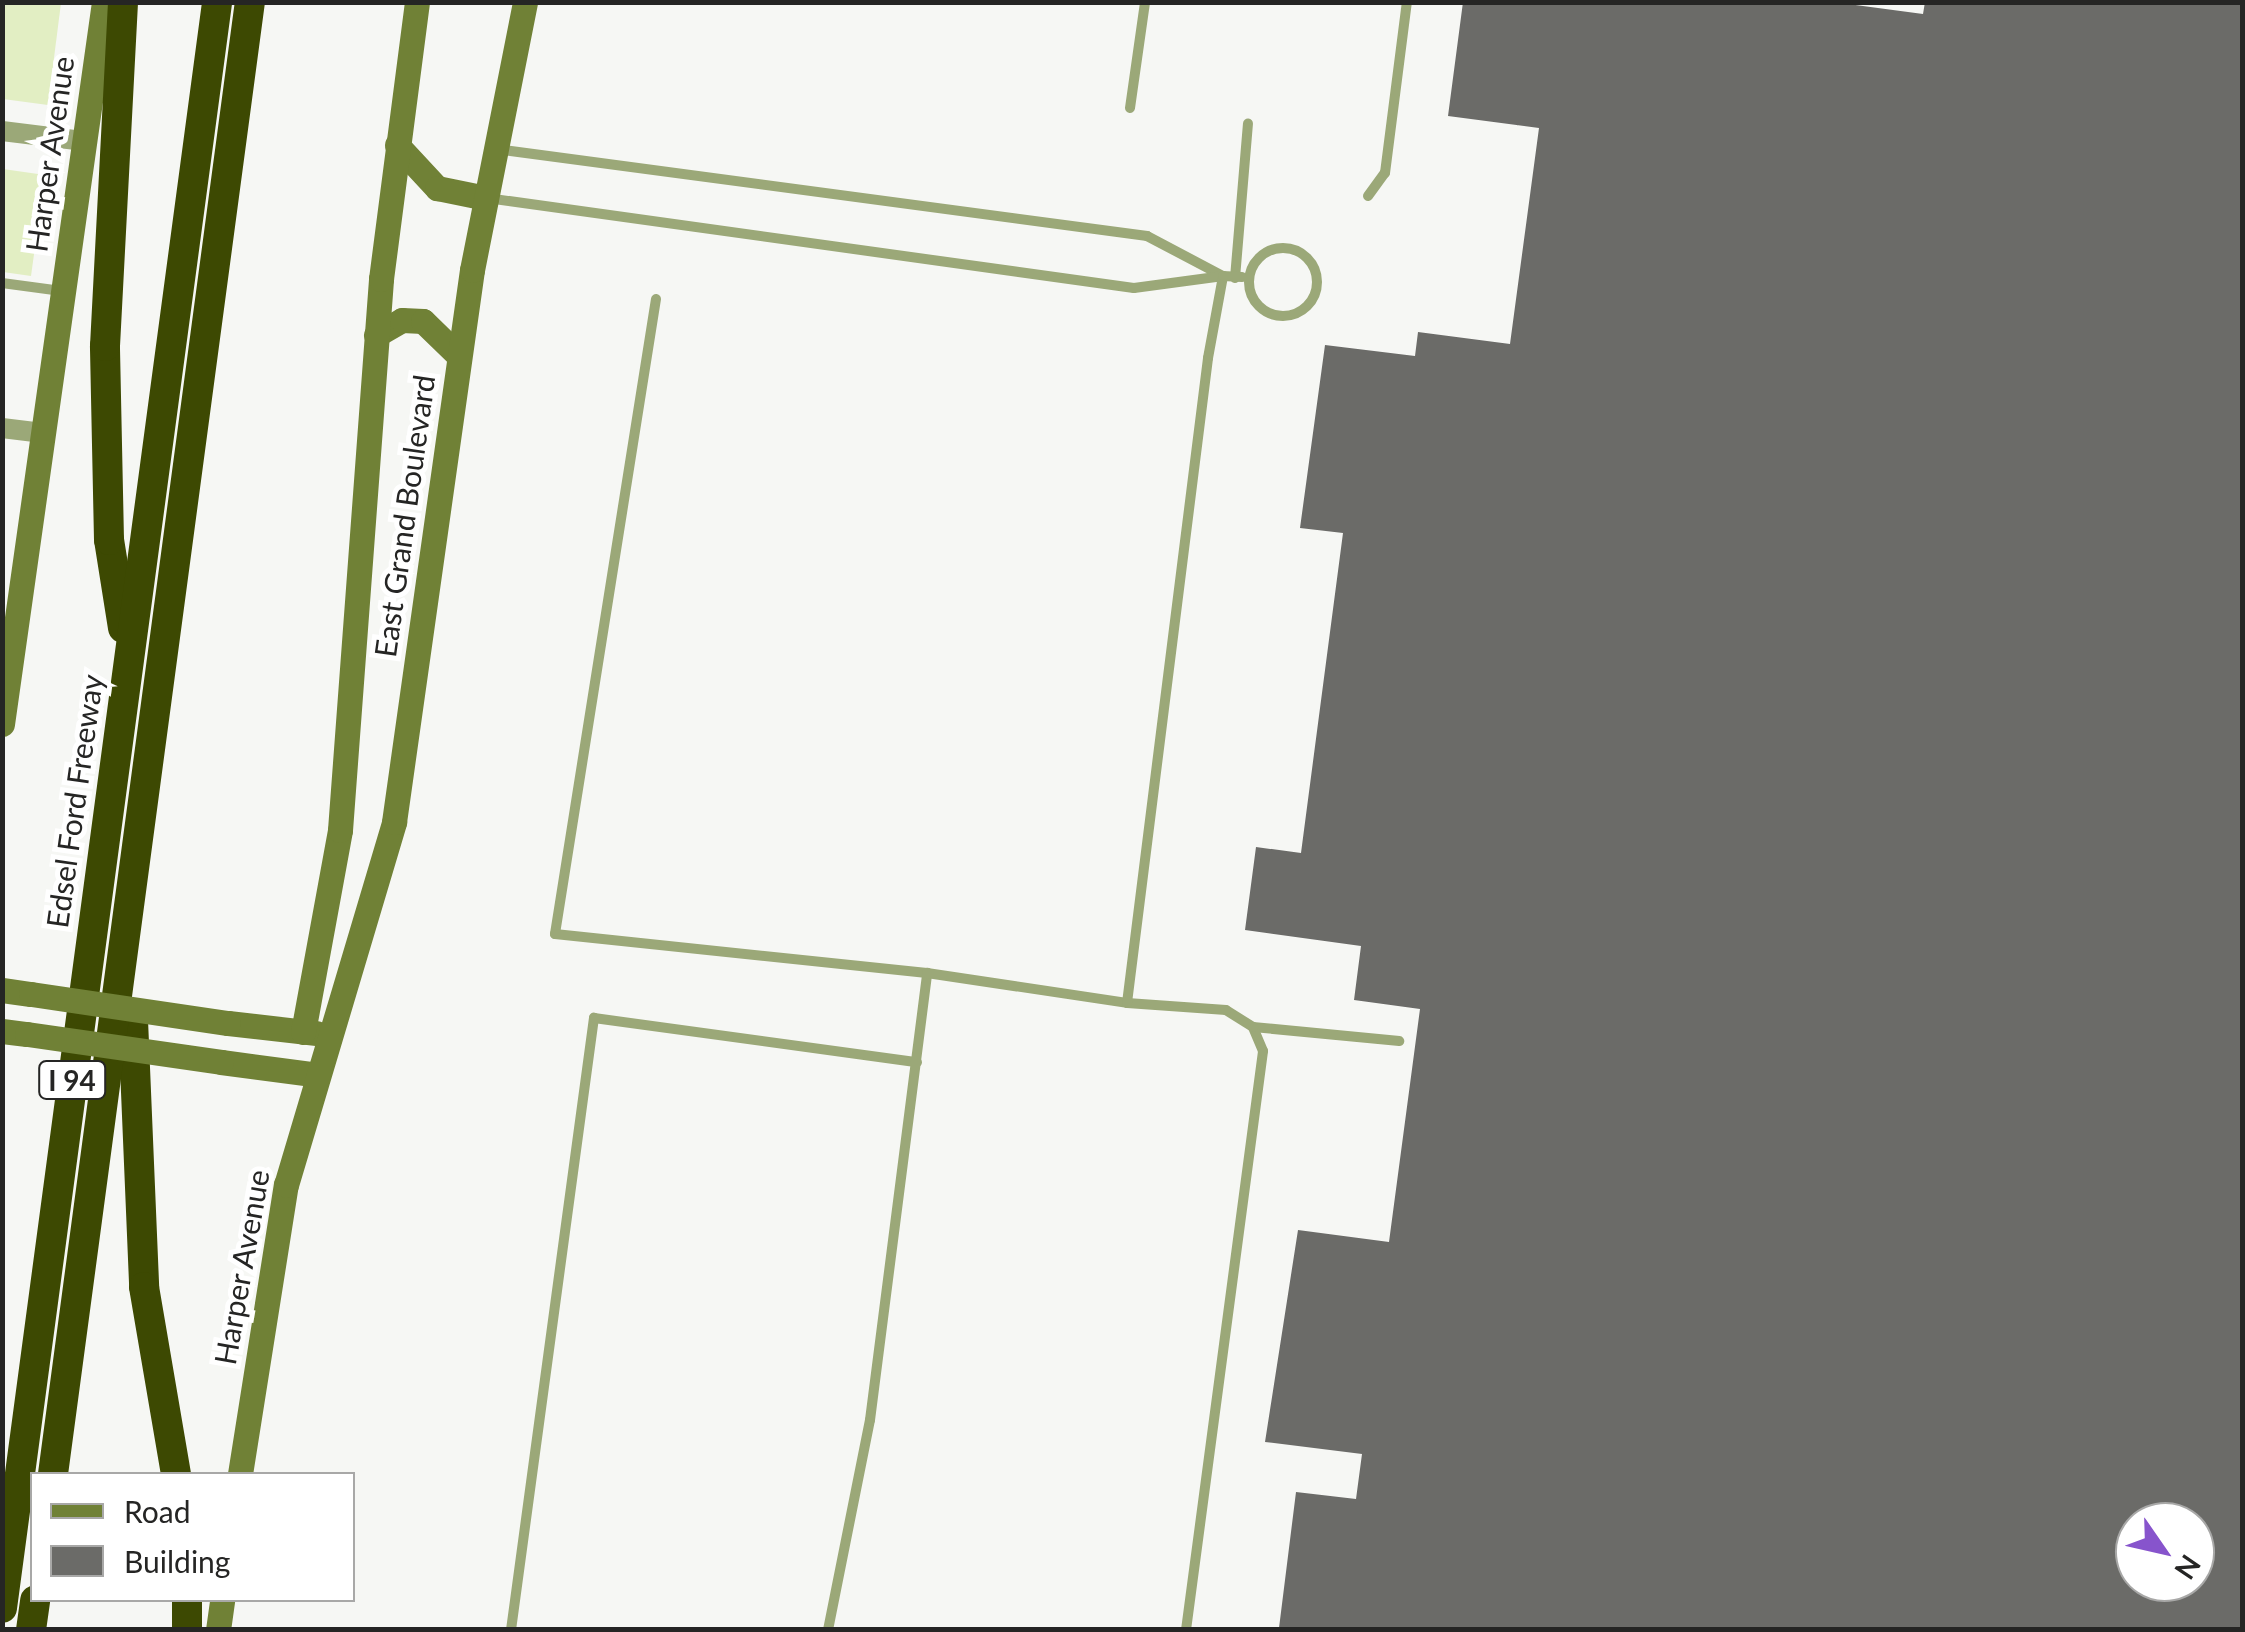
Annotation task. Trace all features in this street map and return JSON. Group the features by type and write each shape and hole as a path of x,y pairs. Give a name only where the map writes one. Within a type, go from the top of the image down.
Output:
{"highway":[{"path":"123,2 105,346 108,540 128,661"},
{"name":"Edsel Ford Freeway","path":"2,1608 20,1500 217,2"},
{"name":"I 94","path":"53,1472 128,945 250,2"},
{"path":"128,945 144,1287 176,1472"},
{"path":"2,1573 20,1500"},
{"path":"31,1630 35,1602"},
{"path":"186,1602 187,1630"}],"main road":[{"name":"Harper Avenue","path":"2,724 11,580 41,434 104,2"},
{"name":"East Grand Boulevard","path":"302,1032 340,830 376,335 417,2"},
{"name":"East Grand Boulevard","path":"318,1074 391,836 459,356 525,2"},
{"path":"397,145 437,188 486,198"},
{"path":"376,335 413,319 459,356"},
{"path":"2,990 331,1034"},
{"path":"15,1032 318,1074"},
{"name":"Harper Avenue","path":"240,1472 275,1237 318,1074"},
{"path":"218,1630 222,1602"}],"street":[{"path":"2,130 84,142"},
{"path":"2,428 41,434"}],"lane":[{"path":"1130,108 1145,2"},
{"path":"1368,196 1385,173 1407,2"},
{"path":"1127,1003 1233,277 1248,124"},
{"path":"486,198 1134,288 1233,277 1254,257 1298,255 1318,264 1322,285 1312,309 1277,310 1250,302 1233,277 1147,236 496,148"},
{"path":"2,283 62,292"},
{"path":"656,299 554,934 927,973 1127,1003 1226,1010 1254,1027 1399,1040"},
{"path":"828,1630 870,1420 927,973"},
{"path":"511,1630 594,1018 917,1062"},
{"path":"1186,1630 1262,1051 1254,1027"}],"green space":[{"path":"3,2 61,3 48,105 3,99"},
{"path":"3,169 45,175 31,276 3,272"}],"building":[{"path":"1463,2 1833,2 1923,14 1925,2 2242,2 2242,1630 1279,1628 1296,1492 1356,1499 1362,1454 1265,1442 1298,1230 1389,1242 1420,1009 1354,1000 1361,946 1245,930 1256,847 1301,853 1343,533 1300,528 1325,345 1415,356 1418,332 1510,344 1539,128 1448,116"}]}
